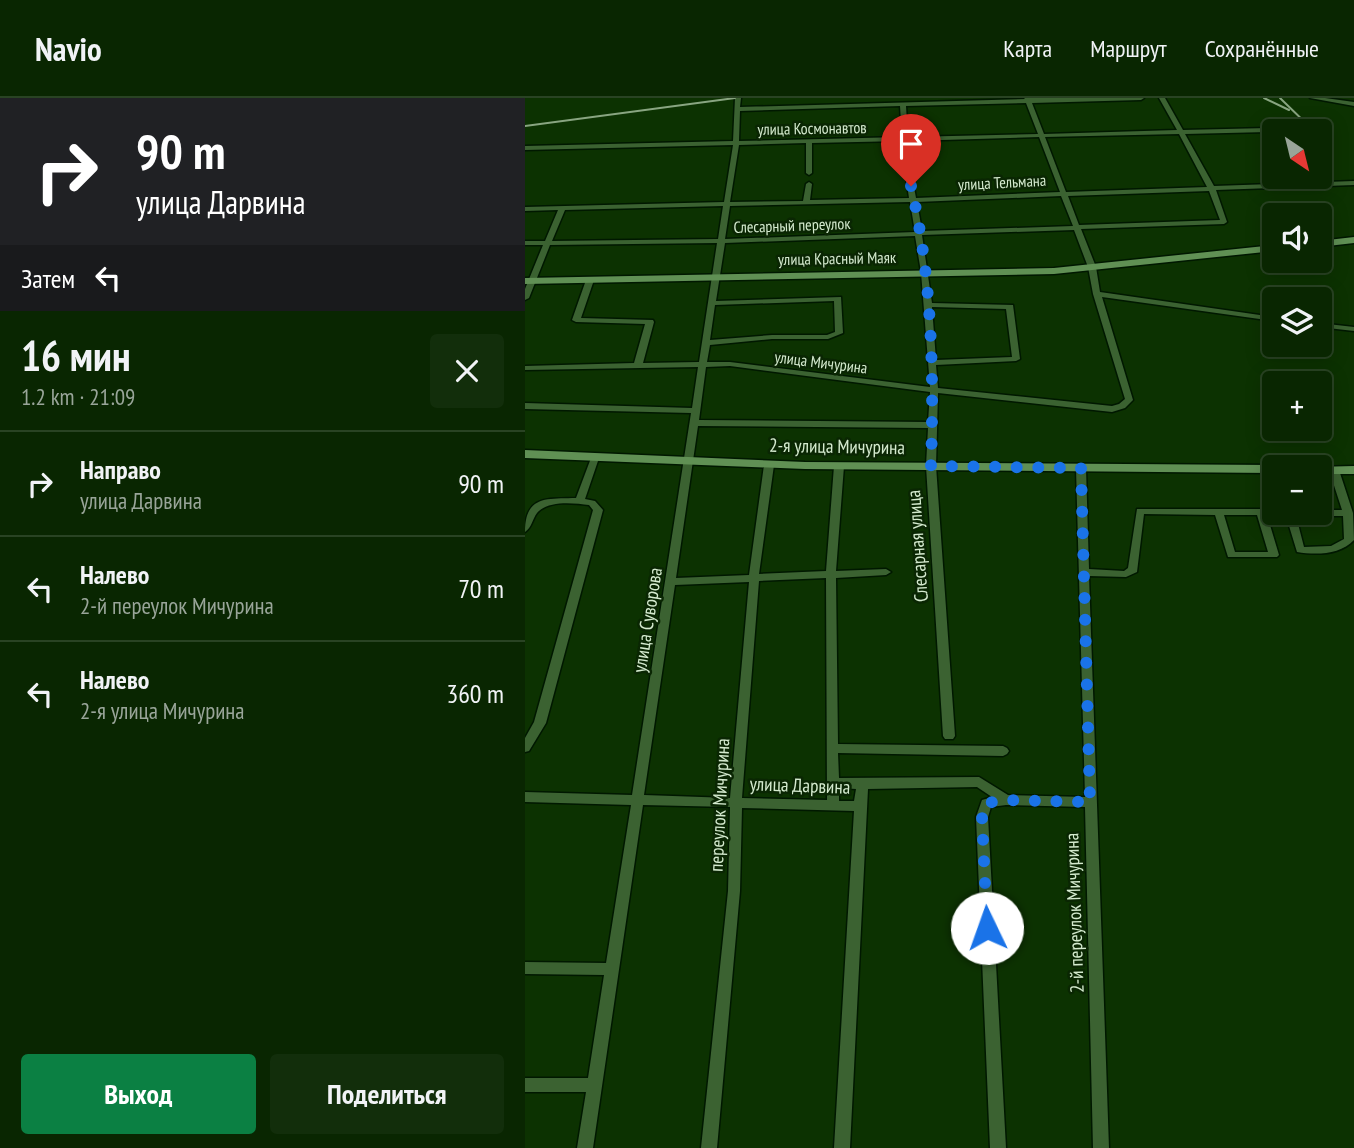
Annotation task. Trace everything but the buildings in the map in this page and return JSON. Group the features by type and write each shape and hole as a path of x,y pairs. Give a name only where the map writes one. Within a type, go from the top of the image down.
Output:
{"main road":[{"path":"1332,243 1354,240"},
{"name":"улица Красный Маяк","path":"529,281 1054,271 1262,249"},
{"name":"2-я улица Мичурина","path":"525,454 769,465 1262,469"},
{"path":"1334,470 1354,470"}],"street":[{"path":"739,104 903,104 1141,98"},
{"path":"1162,98 1210,187"},
{"path":"1313,98 1354,104"},
{"path":"1027,99 1044,136 1062,194 1092,267 1097,294 1262,317"},
{"name":"улица Суворова","path":"585,1148 727,205 739,104"},
{"name":"Слесарная улица","path":"903,104 908,172 928,305 934,390 931,466 949,736"},
{"name":"улица Космонавтов","path":"525,148 1262,130"},
{"path":"809,142 809,173"},
{"name":"улица Тельмана","path":"525,209 914,200 1354,183"},
{"path":"806,203 809,184"},
{"name":"Слесарный переулок","path":"525,243 720,241 1220,224 1224,219 1210,187"},
{"path":"525,298 529,281 562,208"},
{"path":"590,280 576,320 650,322 638,365"},
{"name":"улица Мичурина","path":"525,369 730,364 1112,409 1129,400 1097,294"},
{"path":"706,343 772,337 828,337 839,333 838,299 712,303"},
{"path":"928,305 1010,307 1016,359 932,363"},
{"path":"1332,326 1354,329"},
{"path":"525,406 695,417 932,425"},
{"path":"580,500 595,458"},
{"name":"переулок Мичурина","path":"709,1148 734,891 736,803 754,577 769,465"},
{"path":"833,806 831,574 839,466"},
{"name":"2-й переулок Мичурина","path":"1081,468 1101,1148"},
{"path":"1291,525 1300,550 1337,549 1349,540 1348,513 1334,470"},
{"path":"525,529 531,510 537,506 580,500 592,503 598,510 540,723 525,748"},
{"path":"1085,572 1131,573 1140,511 1261,512 1274,555 1231,555 1219,512"},
{"path":"1332,513 1348,513"},
{"path":"670,582 887,572"},
{"path":"834,748 1003,751"},
{"name":"улица Дарвина","path":"525,797 860,806 862,784 979,782 1006,800 1090,802"},
{"path":"834,783 862,784"},
{"path":"998,1148 982,817 986,803 1006,800"},
{"path":"842,1148 860,806"},
{"path":"525,968 612,969"},
{"path":"525,1085 594,1085"}],"railway":[{"path":"525,126 735,98"},
{"path":"1264,98 1289,110"},
{"path":"1280,98 1302,119"}],"route":[{"path":"911,186 927,288 934,390 931,466 1081,468 1090,802 1006,800 986,803 982,817 987,928"}]}
